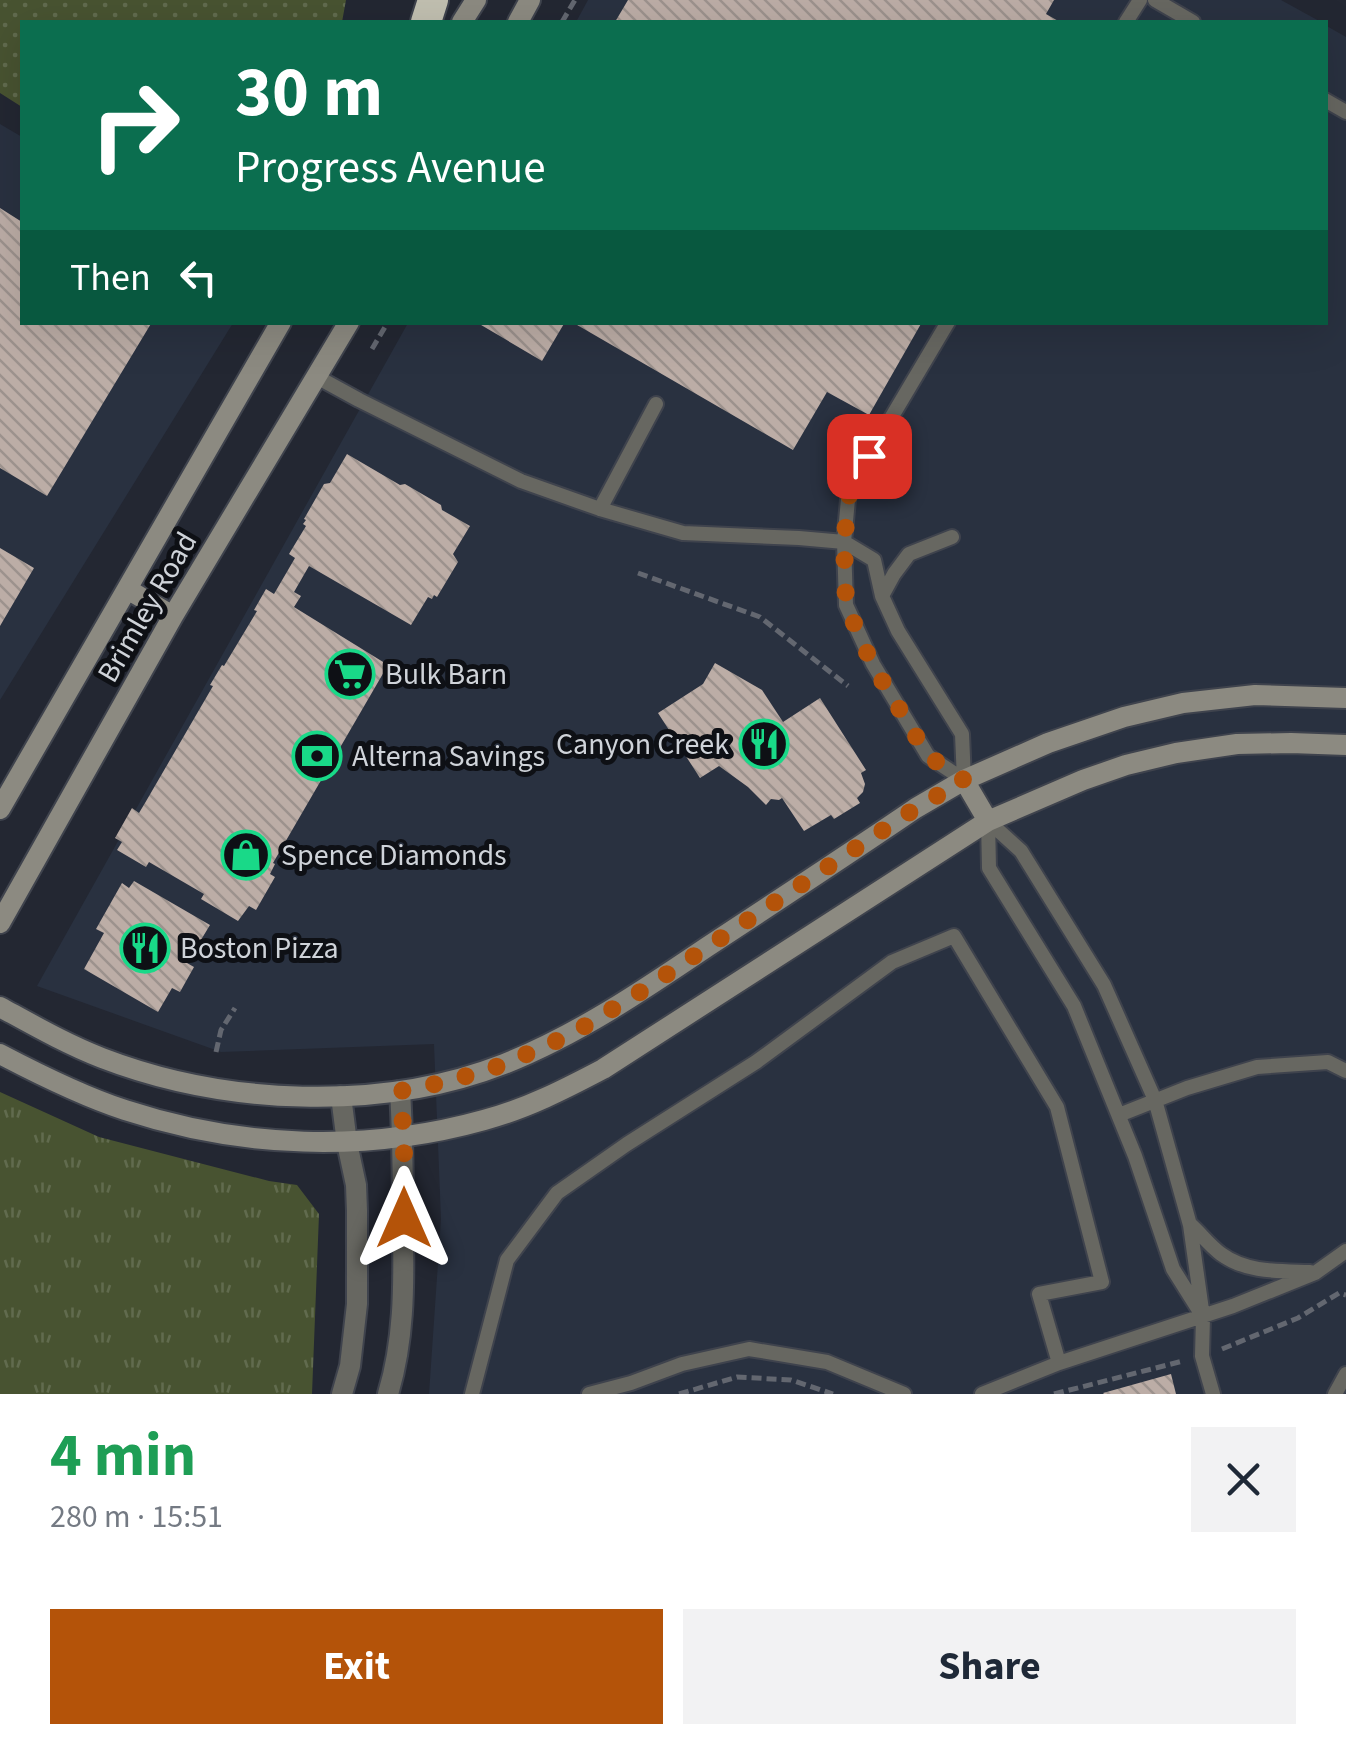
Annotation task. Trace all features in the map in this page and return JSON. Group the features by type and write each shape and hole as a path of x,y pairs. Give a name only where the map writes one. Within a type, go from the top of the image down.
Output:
{"main road":[{"name":"Brimley Road","path":"0,809 280,325"},
{"name":"Brimley Road","path":"0,923 173,616 346,325"},
{"path":"127,590 173,616"},
{"path":"0,1006 100,1058 230,1091 341,1096 400,1091 450,1081 502,1065 572,1034 916,808 964,780 1048,743 1124,717 1183,703 1255,695 1346,698"},
{"path":"0,1054 125,1110 234,1136 278,1142 347,1143 404,1137 485,1120 545,1098 603,1069 988,820 1082,780 1176,753 1237,744 1346,745"},
{"path":"964,780 988,820"}],"street":[{"path":"388,1394 396,1368 404,1300 404,1137 400,1091"},
{"path":"341,1096 356,1185 357,1304 350,1366 342,1394"}],"lane":[{"path":"1155,0 1190,20"},
{"path":"946,325 850,488 844,542 846,605 872,664 928,756 964,780"},
{"path":"318,377 521,481 600,509 683,533 844,542 874,560 882,596 898,631 962,734 964,780"},
{"path":"600,509 656,404"},
{"path":"882,596 910,554 952,537"},
{"path":"988,820 1021,851 1104,985 1155,1100 1190,1224 1203,1317 1202,1356 1213,1394"},
{"path":"988,820 989,868 1074,1006 1119,1115 1173,1269 1203,1317"},
{"path":"472,1394 507,1260 557,1193 756,1062 892,962 954,936 1057,1108 1102,1282 1039,1294 1059,1363"},
{"path":"1119,1115 1256,1068 1328,1062 1346,1071"},
{"path":"1190,1224 1222,1254 1239,1264 1268,1271 1315,1272"},
{"path":"982,1394 1059,1363 1203,1317 1315,1272 1346,1250"},
{"path":"589,1394 632,1388 682,1364 749,1349 827,1362 904,1394"},
{"path":"1335,1394 1346,1374"}],"path":[{"path":"372,349 386,325"},
{"path":"638,574 760,617 848,686"},
{"path":"216,1052 220,1030 235,1008"},
{"path":"679,1394 737,1378 791,1380 833,1394"}],"shaded area":[{"path":"588,0 1281,0 1317,20 577,20"},
{"path":"1328,27 1346,37 1346,1394 429,1394 441,1219 434,1044 221,1052 37,986 407,325 1328,325"},
{"path":"0,124 20,136 20,325 232,325 0,700"}],"green space":[{"path":"0,0 346,0 342,20 20,20 20,106 0,93"},
{"path":"0,1092 99,1137 297,1185 319,1214 312,1394 0,1394"}],"building":[{"path":"628,0 1054,0 1046,14 1056,20 616,20"},
{"path":"0,208 20,221 20,325 150,325 47,496 0,468"},
{"path":"481,325 563,325 542,361"},
{"path":"577,325 920,325 869,415 827,392 793,450"},
{"path":"347,454 441,505 442,510 470,526 453,554 458,562 437,597 428,597 411,625 309,566 294,592 301,596 294,607 388,665 273,863 270,874 275,877 256,910 249,906 238,921 201,899 204,894 149,862 146,867 117,850 122,842 115,838 132,808 139,813 213,686 210,685 257,611 254,610 266,589 274,594 295,558 289,554 306,526 304,519"},
{"path":"0,548 34,568 0,626"},
{"name":"Canyon Creek","path":"715,663 762,690 783,722 820,698 866,770 861,773 865,784 857,798 860,803 804,831 782,798 771,799 766,805 719,766 700,778 658,713 703,684"},
{"name":"Boston Pizza","path":"134,881 210,925 187,963 194,967 180,992 172,988 158,1012 84,969 104,933 96,929 122,883 129,888"},
{"path":"1171,1374 1176,1394 1103,1393"}],"place":[{"name":"Bulk Barn","path":"350,674"},
{"name":"Canyon Creek","path":"764,744"},
{"name":"Alterna Savings","path":"317,756"},
{"name":"Spence Diamonds","path":"246,855"},
{"name":"Boston Pizza","path":"145,948"}],"route":[{"path":"404,1218 400,1091 502,1065 572,1034 964,780 928,756 872,664 846,605 844,542 850,488 869,456"}]}
